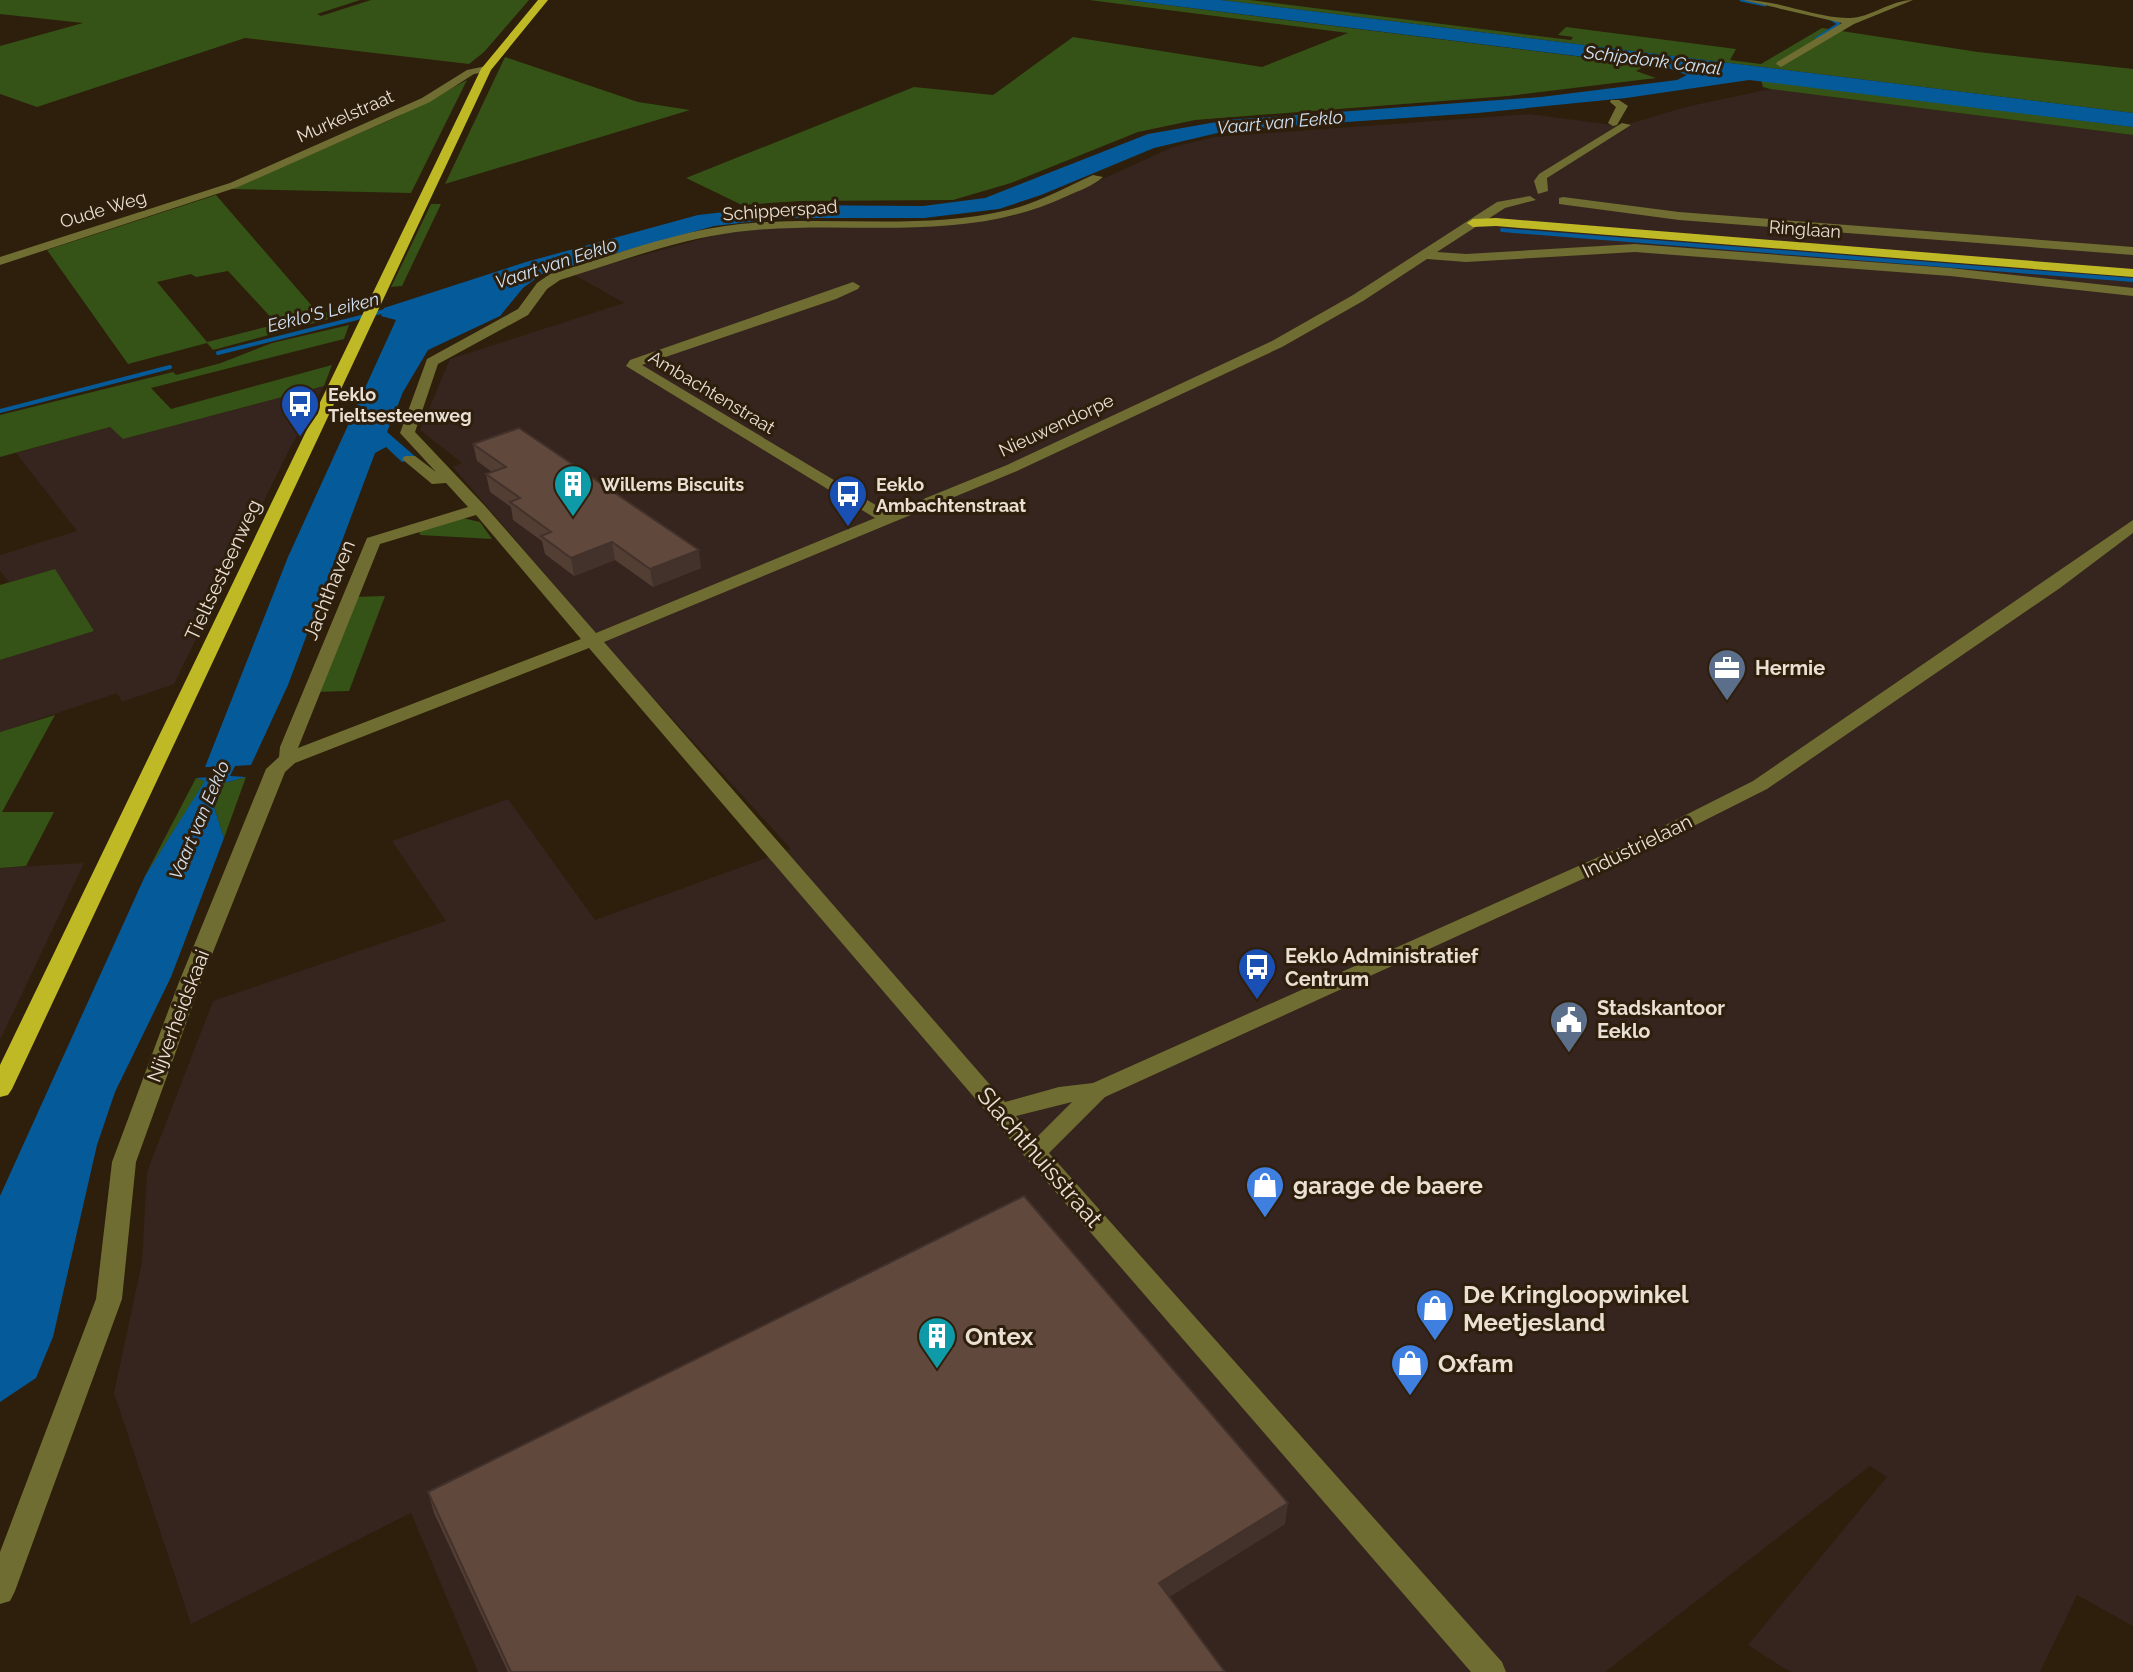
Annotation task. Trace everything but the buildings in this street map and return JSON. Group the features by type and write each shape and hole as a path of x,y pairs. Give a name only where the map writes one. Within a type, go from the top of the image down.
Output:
{"main road":[{"name":"Tieltsesteenweg","path":"0,1089 486,69 543,0"},
{"name":"Ringlaan","path":"1473,223 1496,222 2133,273"}],"street":[{"path":"1748,0 1851,22"},
{"path":"1781,64 1851,22 1908,0"},
{"name":"Murkelstraat","path":"216,192 426,100 471,72 486,69"},
{"path":"1615,102 1623,106 1620,124 1543,176 1540,181 1551,200 1679,216 2133,251"},
{"name":"Schipperspad","path":"479,509 407,433 432,362 523,312 542,286 555,277 705,234 733,229 797,223 930,224 985,218 1037,205 1097,177"},
{"name":"Oude Weg","path":"0,261 216,192"},
{"name":"Nieuwendorpe","path":"591,641 1012,468 1277,344 1426,255 1501,205 1530,200 1527,195 1551,200"},
{"name":"Ringlaan","path":"1426,255 1466,258 1615,248 2055,281 2133,292"},
{"name":"Ambachtenstraat","path":"853,286 633,366 889,520"},
{"path":"410,459 437,481 449,478"},
{"name":"Slachthuisstraat","path":"479,509 1035,1153 1491,1672"},
{"name":"Jachthaven","path":"288,759 289,747 373,541 479,509"},
{"name":"Industrielaan","path":"1000,1112 1059,1095 1097,1091 1637,847 1760,785 2054,584 2133,525"},
{"path":"288,759 591,641"},
{"name":"Nijverheidskaai","path":"0,1591 109,1299 124,1162 190,982 276,769 288,759"},
{"name":"Industrielaan","path":"1035,1153 1097,1091"}],"shaded area":[{"path":"1770,89 2133,135 2133,1626 2077,1595 2040,1672 1792,1672 1782,1667 1748,1645 1887,1477 1870,1466 1605,1672 478,1672 411,1513 191,1624 114,1393 142,1262 147,1172 213,1001 446,921 392,841 508,799 595,920 791,849 615,656 453,467 462,463 420,430 450,359 624,303 573,274 727,232 775,227 927,226 1013,216 1047,204 1173,147 1214,137 1529,114 1621,126 1690,106"},
{"path":"324,386 288,452 174,684 122,702 117,693 0,732 0,660 93,631 55,570 9,582 0,571 0,555 77,531 16,453 110,427 123,439"},
{"path":"84,863 0,1040 0,868"}],"green space":[{"path":"0,0 360,0 317,14 321,16 371,0 529,0 484,52 469,64 245,38 37,107 0,94 0,46 83,23 0,14"},
{"path":"1089,0 1127,0 1647,65 1636,71 1656,78 1508,96 1195,120 1138,132 1011,183 953,200 800,201 742,205 686,178 914,87 993,95 1073,37 1262,67 1348,33"},
{"path":"1221,0 1250,0 1571,40 1573,37 1558,35 1566,27 1736,49 1730,60 1761,64 1822,28 1978,52 2133,69 2133,113"},
{"path":"505,57 638,102 690,110 445,184"},
{"path":"467,80 411,193 231,189 397,117"},
{"path":"1761,80 2133,127 2133,135 1770,89 1763,87"},
{"path":"216,195 319,314 350,307 355,312 213,350 207,343 128,364 47,250","holes":["228,271 277,324 207,342 157,282 191,274 196,277"]},
{"path":"431,204 441,204 402,286 391,287"},
{"path":"349,325 344,339 151,388 171,409 332,365 324,386 123,439 110,427 0,457 0,415 173,372 176,375 221,363 272,343"},
{"path":"462,518 480,522 492,539 420,535 419,530"},
{"path":"55,569 94,631 0,660 0,585"},
{"path":"385,596 349,691 311,692 350,597"},
{"path":"55,715 2,812 54,812 26,866 0,868 0,732"},
{"path":"246,777 224,838 214,807 224,783"},
{"path":"196,778 206,781 145,876"}],"water":[{"path":"1127,0 1221,0 2133,113 2133,127 1749,80 1626,98 1478,113 1230,130 1154,148 999,209 924,218 784,218 714,226 542,274 523,288 500,316 428,350 403,392 387,432 417,458 402,462 386,447 375,453 288,685 251,765 235,766 230,776 246,777 224,783 214,807 224,838 171,977 115,1092 97,1145 53,1337 36,1378 0,1402 0,1196 145,876 205,781 196,778 212,777 215,767 205,767 288,557 396,320 381,316 384,308 526,262 698,215 786,205 923,206 985,198 1148,134 1228,120 1541,97 1677,80 1687,75 1665,67"}],"waterway":[{"path":"1741,0 1765,5"},
{"path":"1817,38 1839,24 1831,19"},
{"path":"1502,230 2133,280"},
{"name":"Eeklo'S Leiken","path":"218,353 389,310"},
{"name":"Eeklo'S Leiken","path":"0,411 170,367"}],"place":[{"name":"Eeklo Tieltsesteenweg","path":"300,438"},
{"name":"Willems Biscuits","path":"573,518"},
{"name":"Eeklo Ambachtenstraat","path":"848,528"},
{"name":"Hermie","path":"1727,702"},
{"name":"Eeklo Administratief Centrum","path":"1257,1001"},
{"name":"Stadskantoor Eeklo","path":"1569,1054"},
{"name":"garage de baere","path":"1265,1219"},
{"name":"De Kringloopwinkel Meetjesland","path":"1435,1342"},
{"name":"Ontex","path":"937,1370"},
{"name":"Oxfam","path":"1410,1397"}],"water label":[{"name":"Schipdonk Canal","path":"1653,60"},
{"name":"Vaart van Eeklo","path":"1280,122"},
{"name":"Vaart van Eeklo","path":"556,263"},
{"name":"Vaart van Eeklo","path":"199,820"}]}
